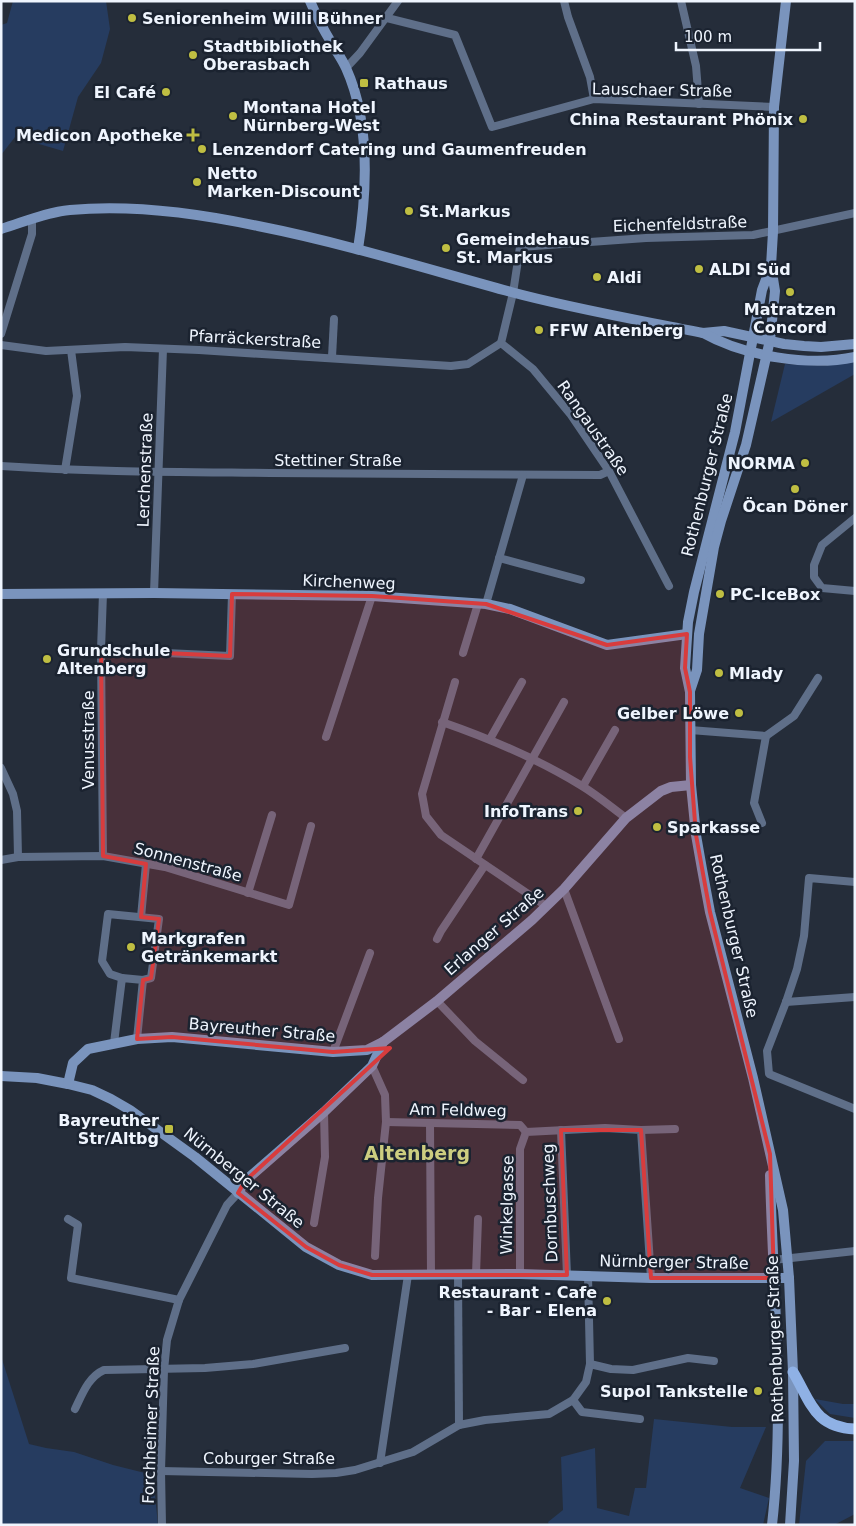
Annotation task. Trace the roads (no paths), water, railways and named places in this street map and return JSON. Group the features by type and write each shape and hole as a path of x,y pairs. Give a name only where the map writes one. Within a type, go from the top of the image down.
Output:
{"main road":[{"path":"793,1372 816,1414 833,1426 855,1429"}],"street":[{"path":"310,1 346,68 356,93 365,151 366,181 358,249"},
{"path":"346,68 360,53 398,1"},
{"path":"564,1 590,77 594,99"},
{"path":"681,1 696,66 699,104"},
{"name":"Rothenburger Straße","path":"690,692 697,670 699,634 714,547 746,445 770,340 776,291 771,266 774,107 779,53 786,16 786,1"},
{"name":"Rothenburger Straße","path":"786,16 793,1"},
{"name":"Lauschaer Straße","path":"387,18 456,35 492,127 594,99 774,107"},
{"path":"1,229 69,210 132,208 175,212 295,233 513,293 703,333 724,331 790,345 821,347 855,344"},
{"name":"Eichenfeldstraße","path":"513,293 520,247 646,238 753,235 855,213"},
{"path":"1,334 32,234 32,219"},
{"name":"Rothenburger Straße","path":"771,266 762,290 735,432 694,592 687,634 685,668 690,692 691,785 696,835 710,912 753,1078 783,1210 789,1278 793,1372 794,1461 790,1522"},
{"path":"502,343 513,293"},
{"path":"332,358 334,320"},
{"path":"703,333 720,343 766,355 808,361 826,361 855,357"},
{"name":"Pfarräckerstraße","path":"1,344 46,351 124,347 163,348 451,366 468,364 502,343"},
{"name":"Rangaustraße","path":"502,343 533,369 571,415 609,471 669,586"},
{"name":"Lerchenstraße","path":"154,593 163,348"},
{"path":"65,470 77,396 71,350"},
{"name":"Stettiner Straße","path":"1,466 65,470 159,472 523,475 600,475 609,471"},
{"path":"462,653 499,558 523,475"},
{"path":"855,518 822,545 814,565 814,578 822,588 855,591"},
{"path":"499,558 581,580"},
{"name":"Venusstraße","path":"103,593 101,650 103,856"},
{"name":"Kirchenweg","path":"1,594 154,593 372,596 482,604 510,610 607,645 687,634"},
{"path":"101,650 230,656 232,594"},
{"path":"326,737 372,596"},
{"path":"690,730 766,736 794,716 818,678"},
{"path":"455,682 422,794 426,816 441,835 546,906"},
{"path":"490,739 522,682"},
{"path":"476,859 564,702"},
{"path":"442,722 490,739 533,759 583,786 626,818"},
{"path":"583,786 615,730"},
{"path":"762,823 754,803 766,736"},
{"path":"1,768 17,811 18,857"},
{"name":"Erlanger Straße","path":"238,1193 245,1181 324,1112 372,1066 383,1042 437,1001 532,920 564,889 626,818 660,791 671,787 691,785"},
{"name":"Sonnenstraße","path":"248,892 272,815"},
{"name":"Sonnenstraße","path":"1,860 18,857 103,856 165,867 289,906 311,826"},
{"path":"141,917 146,864"},
{"path":"437,940 485,865"},
{"path":"855,882 809,878 804,936 796,969 786,1002 767,1051 769,1074 855,1109"},
{"path":"564,889 619,1039"},
{"path":"108,914 141,917 159,919 151,978 143,980 122,978 110,974 102,961 108,914"},
{"path":"333,1052 370,953"},
{"path":"114,1043 122,978"},
{"path":"136,1039 143,980"},
{"path":"786,1002 855,997"},
{"path":"437,1001 475,1041 523,1080"},
{"name":"Bayreuther Straße","path":"68,1084 73,1063 88,1049 136,1039 172,1037 333,1052 367,1050 383,1042"},
{"path":"372,1066 384,1095 386,1122 378,1198 375,1256"},
{"name":"Nürnberger Straße","path":"1,1076 37,1078 92,1090 130,1110 195,1157 306,1247 339,1265 372,1275 431,1273 588,1275 651,1278 789,1278"},
{"path":"314,1223 325,1157 324,1112"},
{"name":"Am Feldweg","path":"386,1122 520,1125 526,1132"},
{"path":"430,1123 431,1273"},
{"path":"526,1132 605,1128 675,1129"},
{"name":"Dornbuschweg","path":"561,1130 567,1275"},
{"path":"641,1130 651,1278"},
{"name":"Winkelgasse","path":"520,1274 520,1149 526,1132"},
{"name":"Rothenburger Straße","path":"770,1154 777,1357 776,1470 772,1524"},
{"name":"Forchheimer Straße","path":"162,1525 161,1471 164,1370 167,1340 179,1300 228,1205 238,1193"},
{"path":"476,1274 478,1218"},
{"path":"68,1219 78,1225 70,1278 179,1300"},
{"path":"773,1260 855,1251"},
{"path":"458,1274 460,1425"},
{"path":"380,1463 408,1275"},
{"name":"Nürnberger Straße","path":"588,1275 590,1364"},
{"path":"74,1409 90,1381 96,1374 104,1370 164,1370 253,1364 345,1348"},
{"path":"590,1364 611,1369 633,1370 688,1358 714,1361"},
{"name":"Coburger Straße","path":"161,1471 312,1474 355,1470 413,1452 460,1425 486,1420 549,1414 573,1400 586,1382 590,1364"},
{"path":"573,1400 582,1412 640,1419"}],"place":[{"name":"Seniorenheim Willi Bühner","path":"132,18"},
{"name":"Stadtbibliothek Oberasbach","path":"193,55"},
{"name":"Rathaus","path":"364,83"},
{"name":"El Café","path":"166,92"},
{"name":"Montana Hotel Nürnberg-West","path":"233,116"},
{"name":"China Restaurant Phönix","path":"803,119"},
{"name":"Medicon Apotheke","path":"193,135"},
{"name":"Lenzendorf Catering und Gaumenfreuden","path":"202,149"},
{"name":"Netto Marken-Discount","path":"197,182"},
{"name":"St.Markus","path":"409,211"},
{"name":"Gemeindehaus St. Markus","path":"446,248"},
{"name":"ALDI Süd","path":"699,269"},
{"name":"Aldi","path":"597,277"},
{"name":"Matratzen Concord","path":"790,292"},
{"name":"FFW Altenberg","path":"539,330"},
{"name":"NORMA","path":"805,463"},
{"name":"Öcan Döner","path":"795,489"},
{"name":"PC-IceBox","path":"720,594"},
{"name":"Grundschule Altenberg","path":"47,659"},
{"name":"Mlady","path":"719,673"},
{"name":"Gelber Löwe","path":"739,713"},
{"name":"InfoTrans","path":"578,811"},
{"name":"Sparkasse","path":"657,827"},
{"name":"Markgrafen Getränkemarkt","path":"131,947"},
{"name":"Bayreuther Str/Altbg","path":"169,1129"},
{"name":"Restaurant - Cafe - Bar - Elena","path":"607,1301"},
{"name":"Supol Tankstelle","path":"758,1391"}],"district":[{"name":"Altenberg","path":"417,1153"}]}
